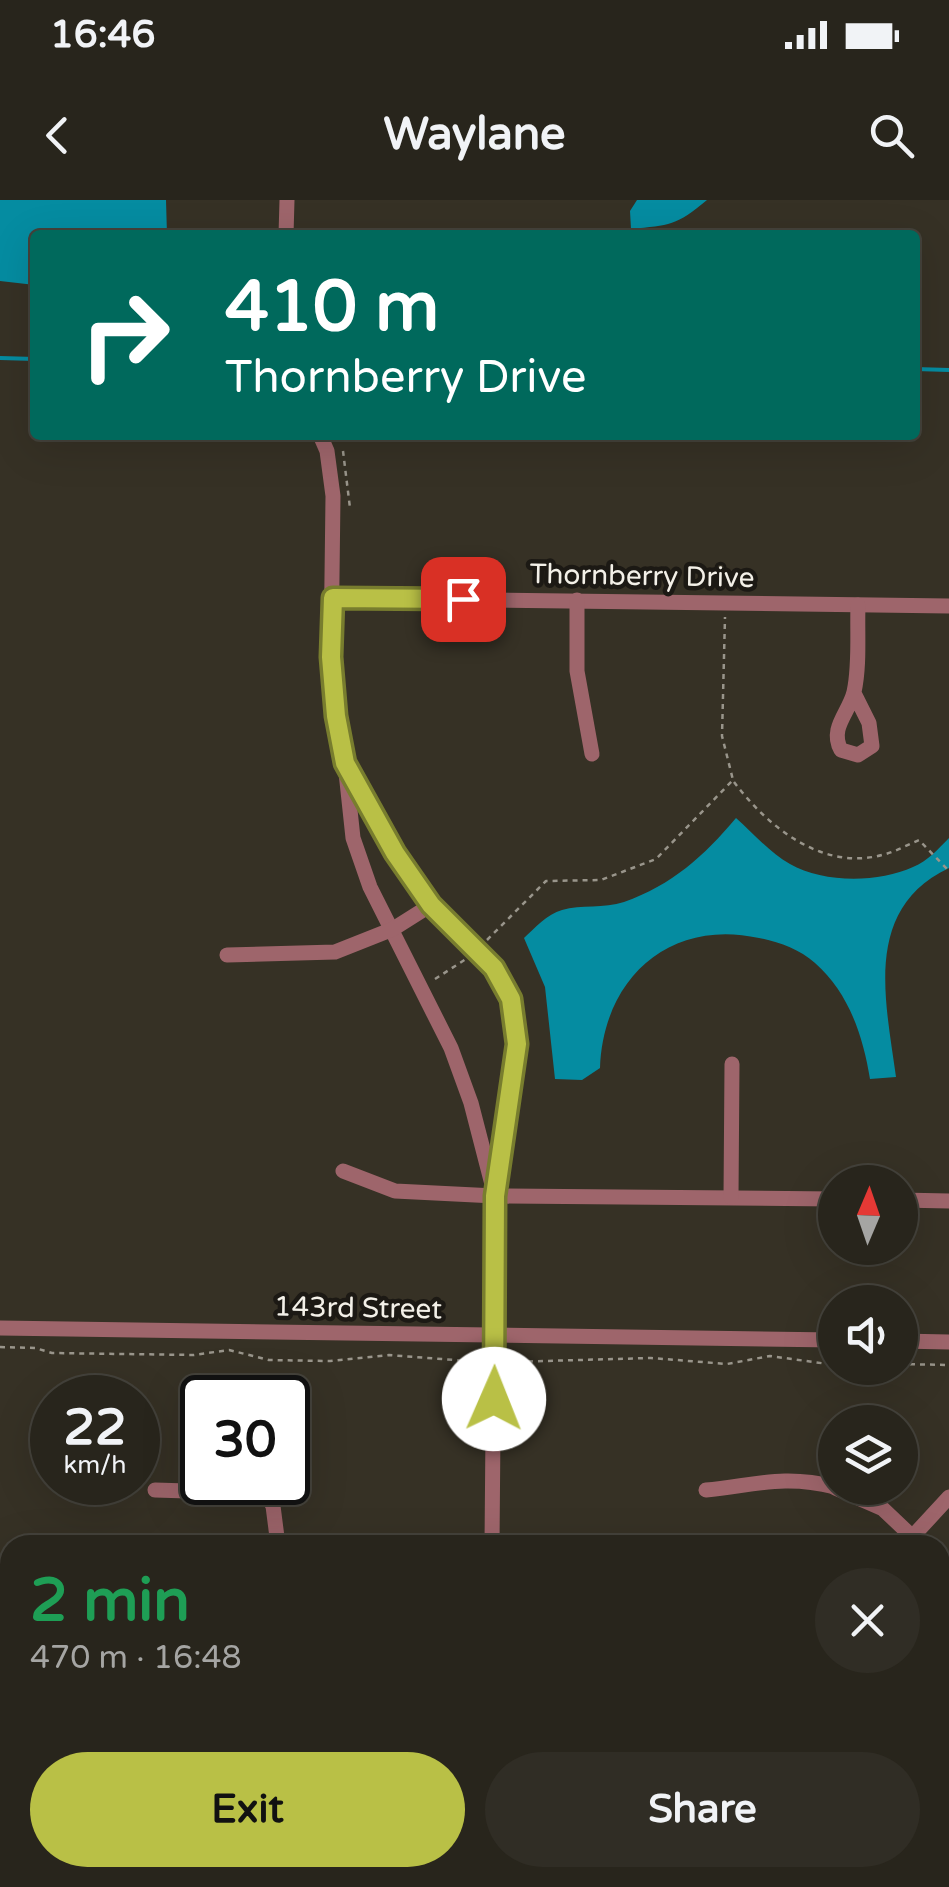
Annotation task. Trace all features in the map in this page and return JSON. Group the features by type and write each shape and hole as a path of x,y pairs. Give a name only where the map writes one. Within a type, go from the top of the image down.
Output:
{"street":[{"path":"286,230 287,200"},
{"path":"322,440 333,496 331,657 353,838 370,886 451,1048 495,1196"},
{"name":"Thornberry Drive","path":"333,598 949,606"},
{"path":"578,600 577,671 592,754"},
{"path":"854,693 858,605"},
{"path":"345,763 395,853 431,905 494,968 511,999 517,1044 495,1196 492,1535"},
{"path":"227,955 335,952 392,929 431,905"},
{"path":"731,1197 732,1064"},
{"path":"343,1170 396,1192 818,1198"},
{"path":"918,1200 949,1200"},
{"name":"143rd Street","path":"0,1328 818,1340"},
{"path":"918,1341 949,1342"},
{"path":"706,1490 767,1480 818,1483"},
{"path":"160,1490 253,1494 268,1499 273,1506 277,1535"},
{"path":"922,1535 949,1497"},
{"path":"874,1505 912,1535"}],"path":[{"path":"342,445 350,508"},
{"path":"725,602 722,736 733,780 777,830 802,844 841,857 880,856 919,840 949,871"},
{"path":"420,986 452,971 546,881 601,880 656,858 733,780"},
{"path":"0,1347 35,1348 52,1353 194,1355 230,1350 268,1360 330,1361 389,1355 494,1362 651,1358 726,1364 770,1356 818,1362"},
{"path":"918,1365 949,1366"}],"water":[{"path":"0,200 166,200 167,230 30,230 30,284 0,281"},
{"path":"637,200 707,200 672,223 631,229 630,211"},
{"path":"736,818 790,864 834,878 867,878 899,872 923,861 949,838 949,868 921,886 903,907 891,932 885,989 896,1077 870,1079 853,1016 837,988 815,963 781,944 726,934 697,937 670,947 647,962 628,982 613,1007 600,1068 582,1080 555,1079 545,987 524,938 557,912 616,904 657,887 699,857"}],"waterway":[{"path":"0,358 30,359"},
{"path":"920,369 949,370"}],"route":[{"path":"463,599 333,598 331,657 345,763 395,853 431,905 494,968 511,999 517,1044 495,1196 494,1399"}]}
